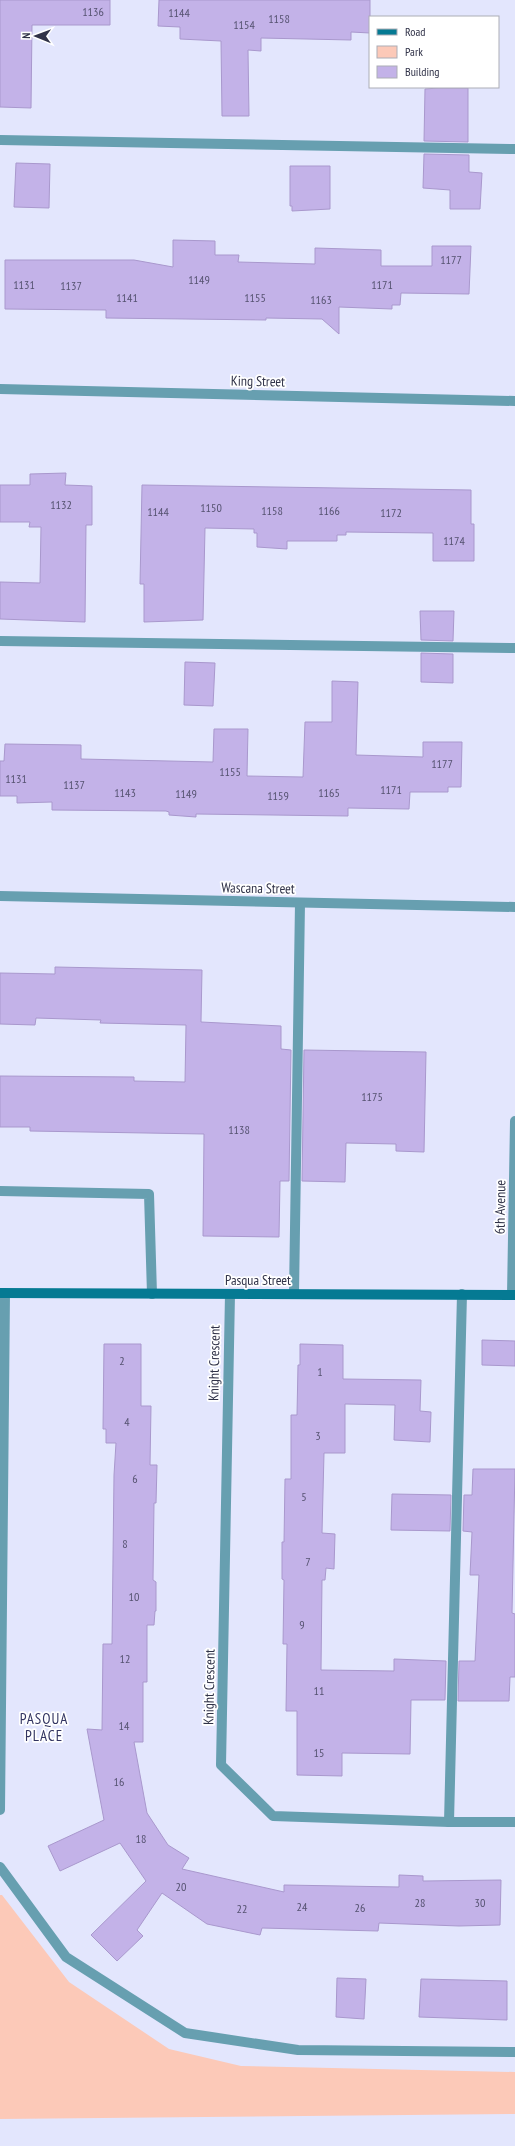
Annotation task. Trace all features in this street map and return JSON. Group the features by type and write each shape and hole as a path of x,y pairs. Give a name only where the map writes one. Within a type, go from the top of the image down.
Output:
{"street":[{"path":"0,140 515,149"},
{"name":"King Street","path":"0,389 515,401"},
{"path":"0,641 515,648"},
{"name":"Wascana Street","path":"0,896 515,907"},
{"path":"294,1294 300,903"},
{"name":"6th Avenue","path":"514,1295 515,1121"},
{"path":"0,1191 149,1194 152,1294"},
{"path":"0,1810 3,1293"},
{"name":"Pasqua Street","path":"3,1293 514,1295"},
{"name":"Knight Crescent","path":"230,1294 221,1765 273,1816 448,1822 515,1822"},
{"path":"448,1822 462,1294"},
{"path":"0,1867 66,1957 185,2033 298,2050 515,2052"}],"green space":[{"path":"0,1895 2,1895 69,1982 169,2049 241,2066 515,2072 515,2114 0,2119"}],"building":[{"path":"0,0 110,0 110,25 32,25 31,108 0,107"},
{"path":"159,0 370,0 369,33 351,32 351,40 261,38 261,51 248,50 249,116 222,116 221,41 180,39 180,27 158,26"},
{"path":"468,88 468,142 424,141 425,89"},
{"path":"424,154 469,155 469,172 482,173 480,209 450,209 450,190 423,188"},
{"path":"16,163 50,164 49,208 14,207"},
{"path":"290,166 330,166 330,209 292,211 292,206 290,206"},
{"path":"173,240 215,241 215,255 239,255 238,262 315,264 315,248 381,250 381,266 432,266 432,246 471,246 469,294 401,293 400,305 392,305 392,309 339,307 339,334 322,319 266,318 266,320 106,318 106,310 5,309 5,260 134,260 173,267"},
{"path":"66,473 65,485 92,486 92,525 86,525 85,622 0,619 0,582 40,583 41,527 29,527 30,522 0,522 0,485 30,485 30,474"},
{"path":"142,485 471,490 471,524 474,524 474,561 433,561 433,533 346,532 346,535 337,535 337,541 287,541 287,549 257,547 257,533 254,533 254,529 205,528 203,620 144,622 144,584 140,584"},
{"path":"420,611 454,611 453,641 421,640"},
{"path":"421,653 453,654 453,683 421,682"},
{"path":"185,662 215,663 213,706 184,705"},
{"path":"332,681 358,682 356,755 423,757 423,742 462,742 461,787 448,787 448,792 410,792 409,809 348,808 348,816 196,814 196,817 169,815 169,812 166,811 52,810 52,802 17,803 17,796 0,796 0,761 4,761 5,744 81,745 81,759 213,762 214,729 248,729 247,776 303,777 305,722 332,722"},
{"path":"55,967 202,970 201,1022 281,1026 281,1049 291,1050 289,1181 280,1181 279,1237 203,1236 204,1134 30,1131 30,1127 0,1127 0,1076 134,1077 134,1081 185,1082 186,1025 100,1023 101,1020 36,1018 35,1025 0,1024 0,973 55,974"},
{"path":"304,1050 426,1052 424,1152 396,1151 396,1144 346,1143 345,1182 302,1181"},
{"path":"482,1340 515,1341 515,1366 482,1365"},
{"path":"104,1344 141,1344 141,1406 151,1406 150,1465 157,1465 156,1503 154,1503 153,1580 156,1582 156,1611 154,1625 147,1625 147,1682 143,1682 143,1742 134,1742 147,1813 168,1845 189,1858 182,1869 284,1892 284,1885 399,1887 399,1875 423,1876 423,1881 501,1880 500,1925 459,1926 379,1923 378,1931 262,1928 260,1935 207,1924 162,1893 137,1930 143,1936 117,1961 91,1935 146,1881 120,1843 60,1871 48,1846 104,1820 87,1729 102,1730 103,1644 112,1644 114,1475 116,1443 106,1443 106,1429 103,1429"},
{"path":"300,1344 343,1345 343,1379 421,1380 420,1411 431,1412 430,1442 394,1440 395,1405 345,1404 345,1453 324,1453 322,1533 335,1534 334,1569 326,1568 325,1580 322,1580 321,1670 394,1671 394,1659 446,1661 445,1700 411,1700 410,1754 342,1753 342,1776 297,1775 297,1711 286,1711 287,1644 283,1644 284,1580 282,1579 282,1542 284,1542 285,1479 291,1479 291,1415 297,1415"},
{"path":"473,1469 515,1469 512,1613 515,1614 515,1677 510,1677 509,1701 458,1701 459,1661 475,1661 479,1575 470,1575 472,1532 463,1531 464,1495 472,1495"},
{"path":"392,1494 451,1495 450,1531 391,1530"},
{"path":"337,1978 366,1979 364,2019 336,2017"},
{"path":"421,1979 507,1981 507,2020 419,2017"}],"district":[{"name":"PASQUA PLACE","path":"44,1728"}]}
